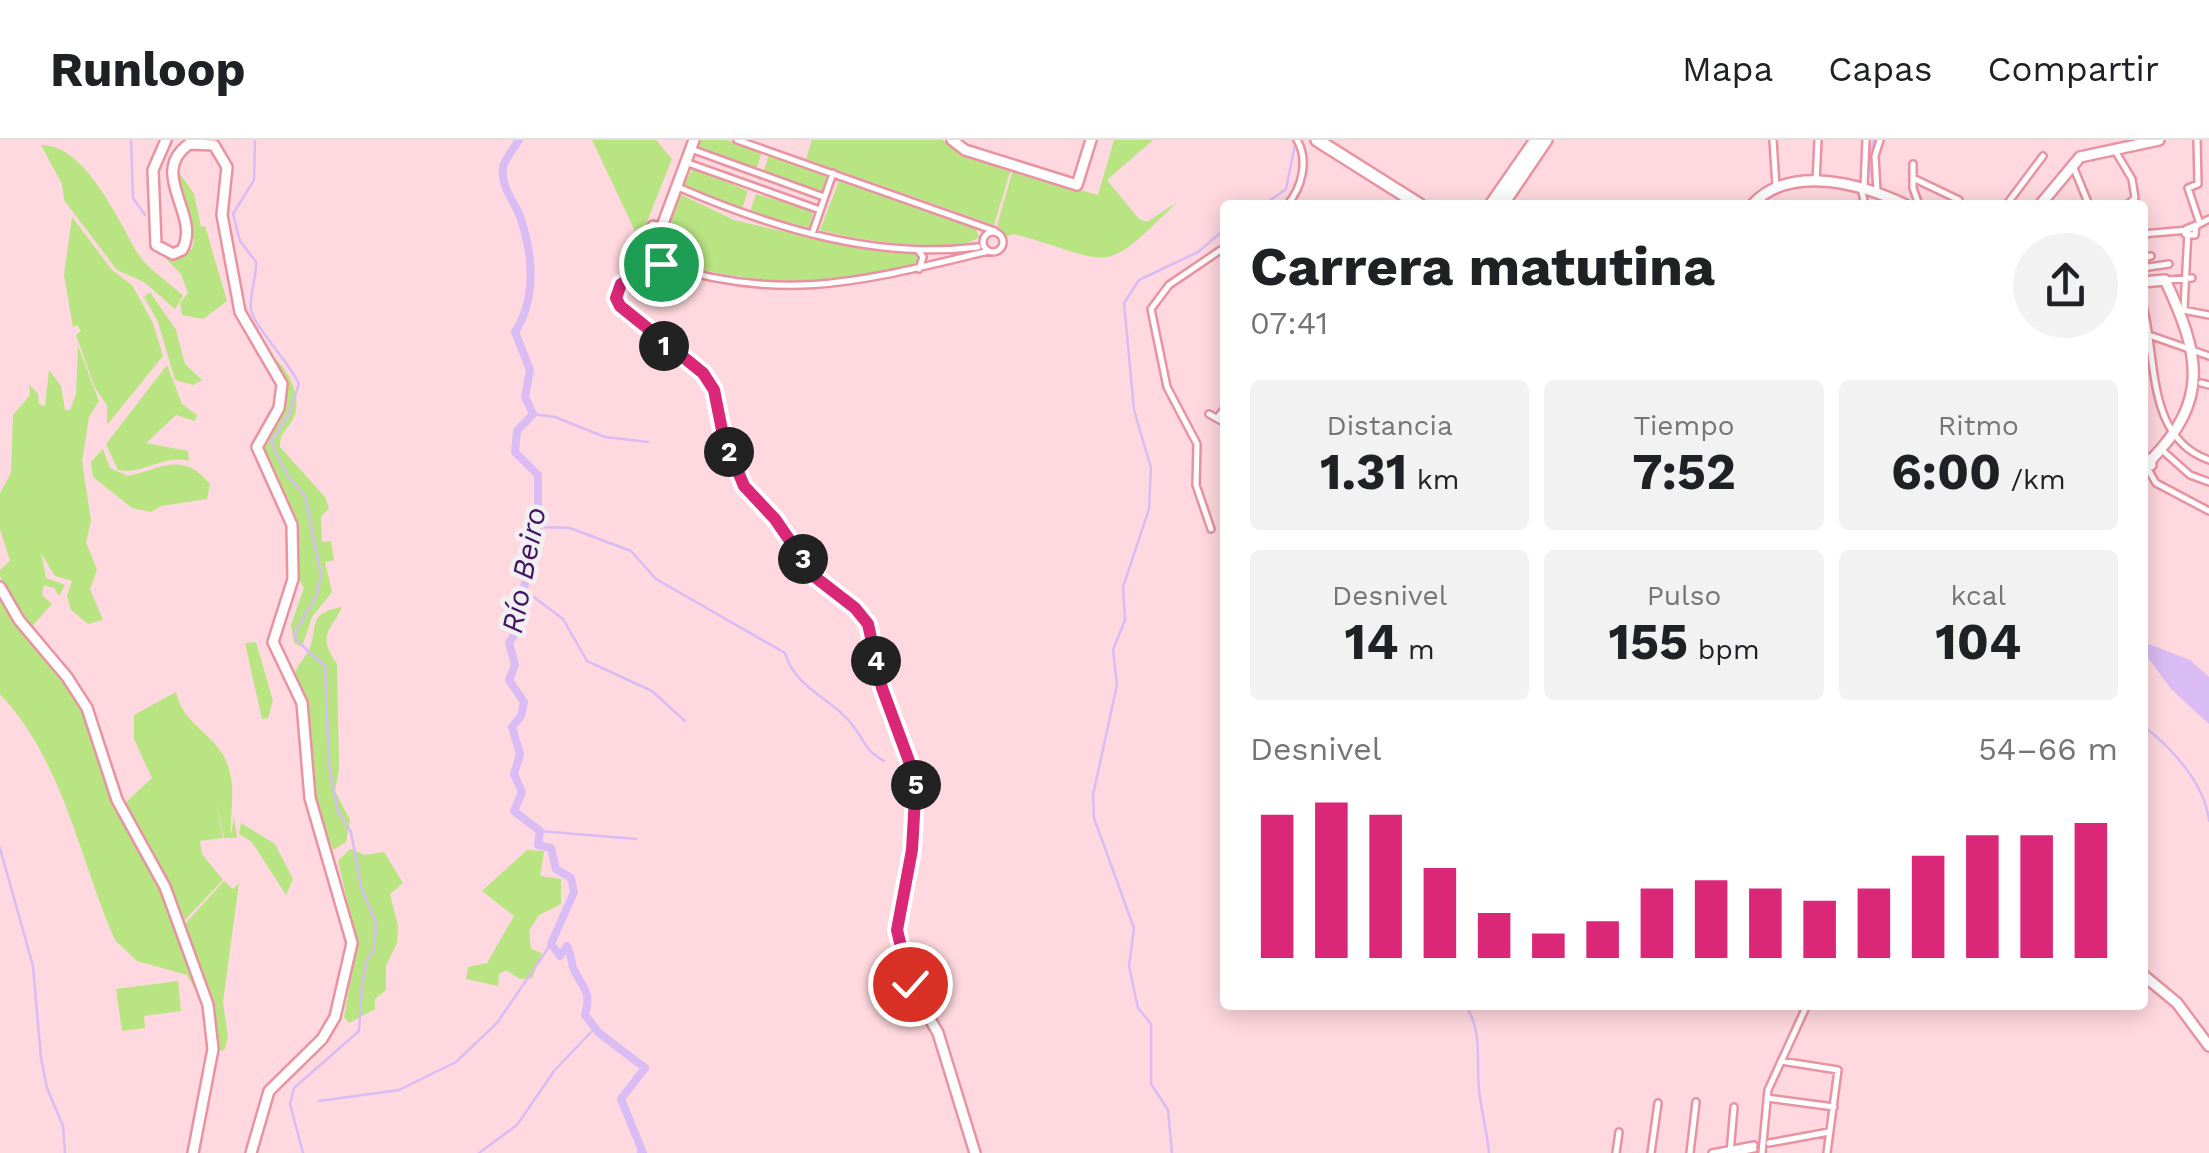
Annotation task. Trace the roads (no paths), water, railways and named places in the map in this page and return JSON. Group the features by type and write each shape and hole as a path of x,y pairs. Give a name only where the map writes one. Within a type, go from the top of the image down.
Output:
{"main road":[{"path":"166,140 153,170 156,245 173,254 182,250 187,238 172,180 174,159 189,144 214,145 227,167 222,215 240,312 282,384 279,408 257,446 292,525 293,578 273,642 302,703 310,798 352,934 352,951 330,1027 266,1097 251,1153"},
{"path":"953,141 965,150 1078,181 1091,140"},
{"path":"1317,140 1412,200"},
{"path":"1494,200 1536,140"},
{"path":"1505,200 1546,140"},
{"path":"2044,200 2072,163 2160,140"},
{"path":"628,279 635,250 650,244 690,143"},
{"path":"690,143 650,244 658,263 628,279 617,291 620,306 709,382 728,450 744,486 775,519 815,577 855,608 868,624 882,688 916,780 912,850 898,938 910,984 944,1049 975,1153"},
{"path":"1758,200 1776,186 1816,183 1862,186 1895,200"},
{"path":"2051,190 2054,200"},
{"path":"635,262 646,269"},
{"path":"2148,281 2165,280 2182,310 2205,384 2197,412 2163,450 2148,461"},
{"path":"0,587 19,620 67,677 87,708 117,800 165,887 208,1005 213,1049 193,1153"},
{"path":"2148,979 2177,1003 2209,1046"}],"street":[{"path":"658,263 725,280 786,287 858,282 1003,245 1002,236 975,223 737,140"},
{"path":"1773,140 1776,186"},
{"path":"1816,183 1818,140"},
{"path":"1863,200 1866,140"},
{"path":"1877,192 1875,156 1880,140"},
{"path":"2148,234 2195,234 2197,223 2188,188 2198,184 2200,178 2197,140"},
{"path":"690,143 824,197"},
{"path":"1290,200 1300,184 1299,143"},
{"path":"2114,149 2134,186 2133,200"},
{"path":"2009,200 2043,156"},
{"path":"685,162 820,210"},
{"path":"2072,163 2086,200"},
{"path":"1914,164 1918,200"},
{"path":"812,234 833,174"},
{"path":"1913,178 1959,200"},
{"path":"675,186 744,215 812,234 915,248 982,243"},
{"path":"2197,223 2209,219"},
{"path":"975,223 989,251"},
{"path":"966,255 995,232"},
{"path":"2187,232 2188,279 2182,310 2209,315"},
{"path":"915,248 924,258 919,269"},
{"path":"1211,528 1196,485 1197,444 1167,387 1151,309 1168,285 1220,250"},
{"path":"2148,267 2169,264"},
{"path":"2165,280 2188,279"},
{"path":"2148,330 2209,356"},
{"path":"2148,330 2159,410 2176,434 2209,460"},
{"path":"1210,414 1220,420"},
{"path":"1217,418 1220,414"},
{"path":"2163,450 2190,475 2209,482"},
{"path":"2148,466 2156,483 2209,511"},
{"path":"1759,1151 1766,1098 1805,1010"},
{"path":"1780,1060 1838,1070 1827,1153"},
{"path":"1766,1098 1834,1107"},
{"path":"1690,1153 1696,1102"},
{"path":"1651,1153 1658,1103"},
{"path":"1731,1152 1734,1107"},
{"path":"1616,1153 1619,1132"},
{"path":"1712,1153 1759,1151 1769,1145 1829,1134"},
{"path":"1762,1138 1769,1145"},
{"path":"1759,1151 1762,1138"}],"waterway":[{"path":"131,140 133,198 145,215"},
{"path":"255,140 254,180 233,214 240,241 256,262 251,310 299,384 289,414 271,442 287,475 305,496 321,575 316,597 295,632 297,641 325,666 329,765 338,812 351,832 361,887 376,923 374,950 367,960 362,985 359,1031 294,1088 290,1104 303,1153"},
{"name":"Río Beiro","path":"519,140 504,164 503,175 528,248 529,292 515,332 530,370 525,397 533,414 517,431 515,452 538,475 538,527 521,601 514,610 518,629 509,643 515,665 509,680 524,702 521,716 512,727 520,754 514,774 522,792 514,811 540,831 538,845 551,848 556,869 571,878 574,892 551,944 560,956 567,946 569,949 587,995 585,1015 599,1033 645,1068 621,1099 643,1153"},
{"path":"1874,140 1868,156 1874,190"},
{"path":"1271,200 1286,189 1295,145"},
{"path":"1172,1153 1168,1110 1151,1084 1151,1024 1138,1008 1129,966 1134,928 1094,818 1093,795 1117,685 1113,650 1125,620 1123,587 1149,509 1151,468 1134,410 1124,303 1139,280 1198,252 1220,233"},
{"path":"533,414 555,417 605,437 648,442"},
{"path":"538,527 570,528 631,551 656,579 785,653 797,676 845,717 869,749 884,761"},
{"path":"523,589 563,619 587,661 652,691 685,721"},
{"path":"2148,730 2194,780 2209,821"},
{"path":"540,831 636,839"},
{"path":"0,848 33,966 41,1058 47,1088 63,1126 65,1153"},
{"path":"319,1101 399,1090 456,1062 497,1023 551,944"},
{"path":"1468,1010 1477,1035 1479,1089 1489,1153"},
{"path":"479,1153 517,1125 554,1071 595,1028"},
{"name":"Río Beiro","path":"638,1153 641,1149"}]}
